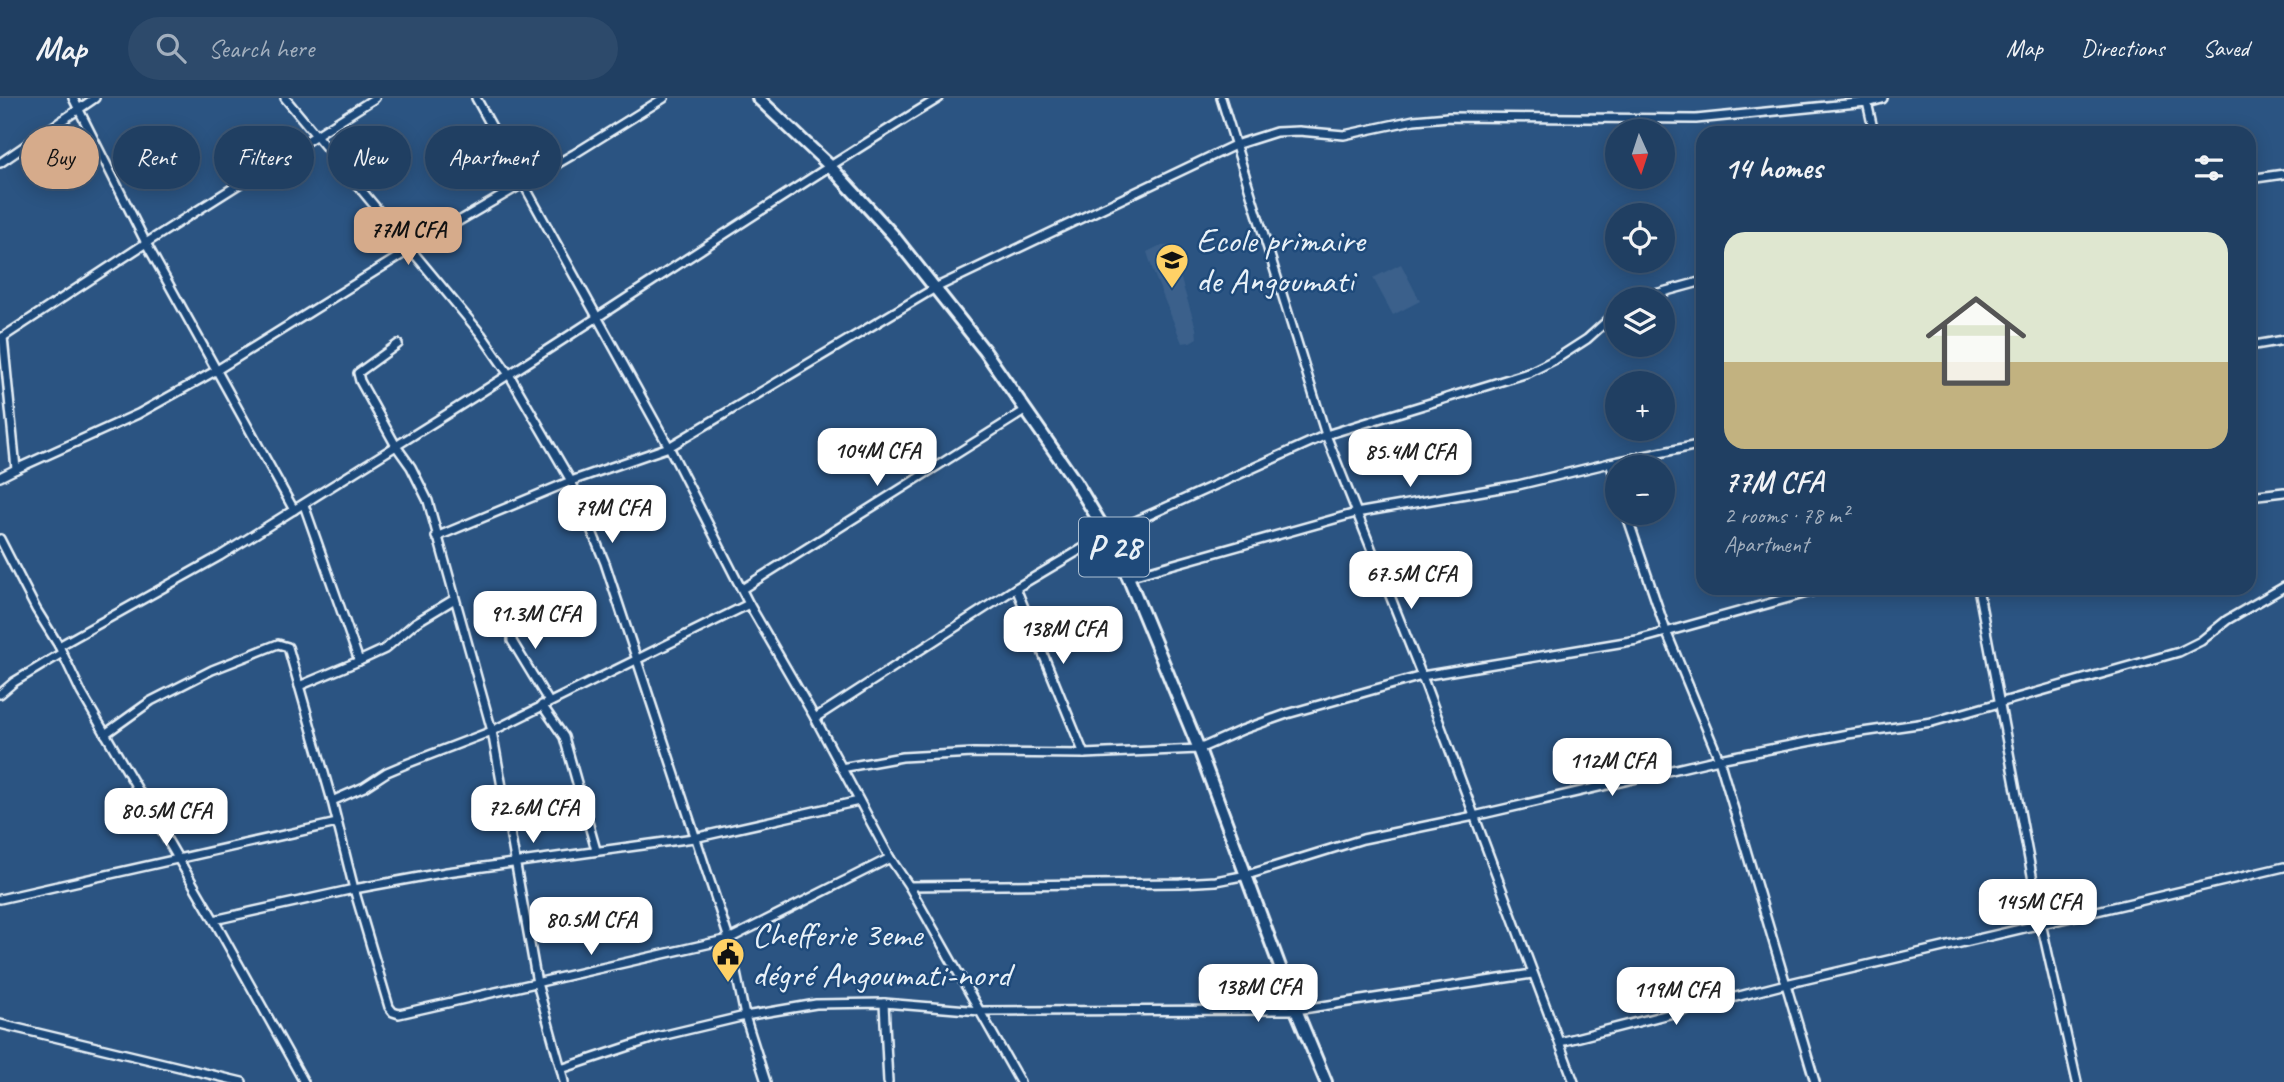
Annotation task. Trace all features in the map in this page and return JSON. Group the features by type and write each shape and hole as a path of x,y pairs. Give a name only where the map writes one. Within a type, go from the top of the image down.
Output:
{"main road":[{"name":"P 28","path":"758,98 829,164 893,235 984,350 1075,481 1107,534 1128,576 1199,749 1296,1010 1326,1082"}],"street":[{"path":"72,98 146,243 294,510"},
{"path":"0,163 95,98"},
{"path":"285,98 481,334 510,376 571,481 605,563 729,939 745,1016 766,1082"},
{"path":"16,469 2,338 375,98"},
{"path":"476,98 491,126"},
{"path":"561,162 664,98"},
{"path":"0,694 61,649 304,505 510,376 829,164 939,98"},
{"path":"1221,98 1326,435 1422,676 1574,1082"},
{"path":"436,537 571,481 669,447 935,288 1235,145 1276,132 1344,135 1414,120 1448,117 1696,119 1867,102 1882,98"},
{"path":"1867,102 1872,126"},
{"path":"2256,177 2284,174"},
{"path":"0,477 138,414 217,370 411,249 516,189"},
{"path":"525,189 669,447 749,604 815,718 890,858 909,886 1020,1082"},
{"path":"1675,289 1696,283"},
{"path":"815,718 1107,534 1326,435 1528,373 1587,339 1605,323"},
{"path":"2256,344 2284,340"},
{"path":"398,344 358,373 428,501 453,600 492,731 537,983 564,1082"},
{"path":"742,589 1026,410"},
{"path":"1649,455 1696,445"},
{"path":"1128,576 1356,513 1518,485 1605,464"},
{"path":"2256,495 2284,492"},
{"path":"304,505 359,660"},
{"path":"1630,525 1666,631 1719,759 1815,1082"},
{"path":"0,539 105,734 214,920 304,1082"},
{"path":"909,886 1180,883 1216,881 1247,875 1363,839 1719,759 1848,734 1932,722 2000,704 2179,652 2201,641 2227,620 2284,587"},
{"path":"1016,589 1084,754"},
{"path":"842,768 914,756 973,753 1084,754 1199,749 1287,714 1422,676 1637,640 1799,595"},
{"path":"1979,595 2041,923 2077,1082"},
{"path":"299,686 385,649 415,623 453,600"},
{"path":"525,600 512,627 512,641 565,737 596,850"},
{"path":"332,801 364,787 387,772 492,731 749,604"},
{"path":"105,734 151,701 212,670 278,644 288,648 388,1007 399,1014 729,939 890,858"},
{"path":"214,920 354,889 516,861 694,838 859,801"},
{"path":"0,899 338,824"},
{"path":"1560,1042 1786,984 2284,867"},
{"path":"561,1069 657,1037 745,1016 816,1003 884,1003 980,1011 1296,1010 1532,974"},
{"path":"884,1003 888,1082"},
{"path":"0,1024 242,1082"}],"shaded area":[{"name":"Ecole primaire de Angoumati","path":"1159,246 1168,246 1175,260 1196,328 1197,338 1190,342 1182,343 1154,274 1147,252"},
{"path":"1401,264 1420,301 1393,315 1373,278"}],"place":[{"name":"Ecole primaire de Angoumati","path":"1172,290"},
{"name":"Chefferie 3eme dégré Angoumati-nord","path":"728,984"}]}
